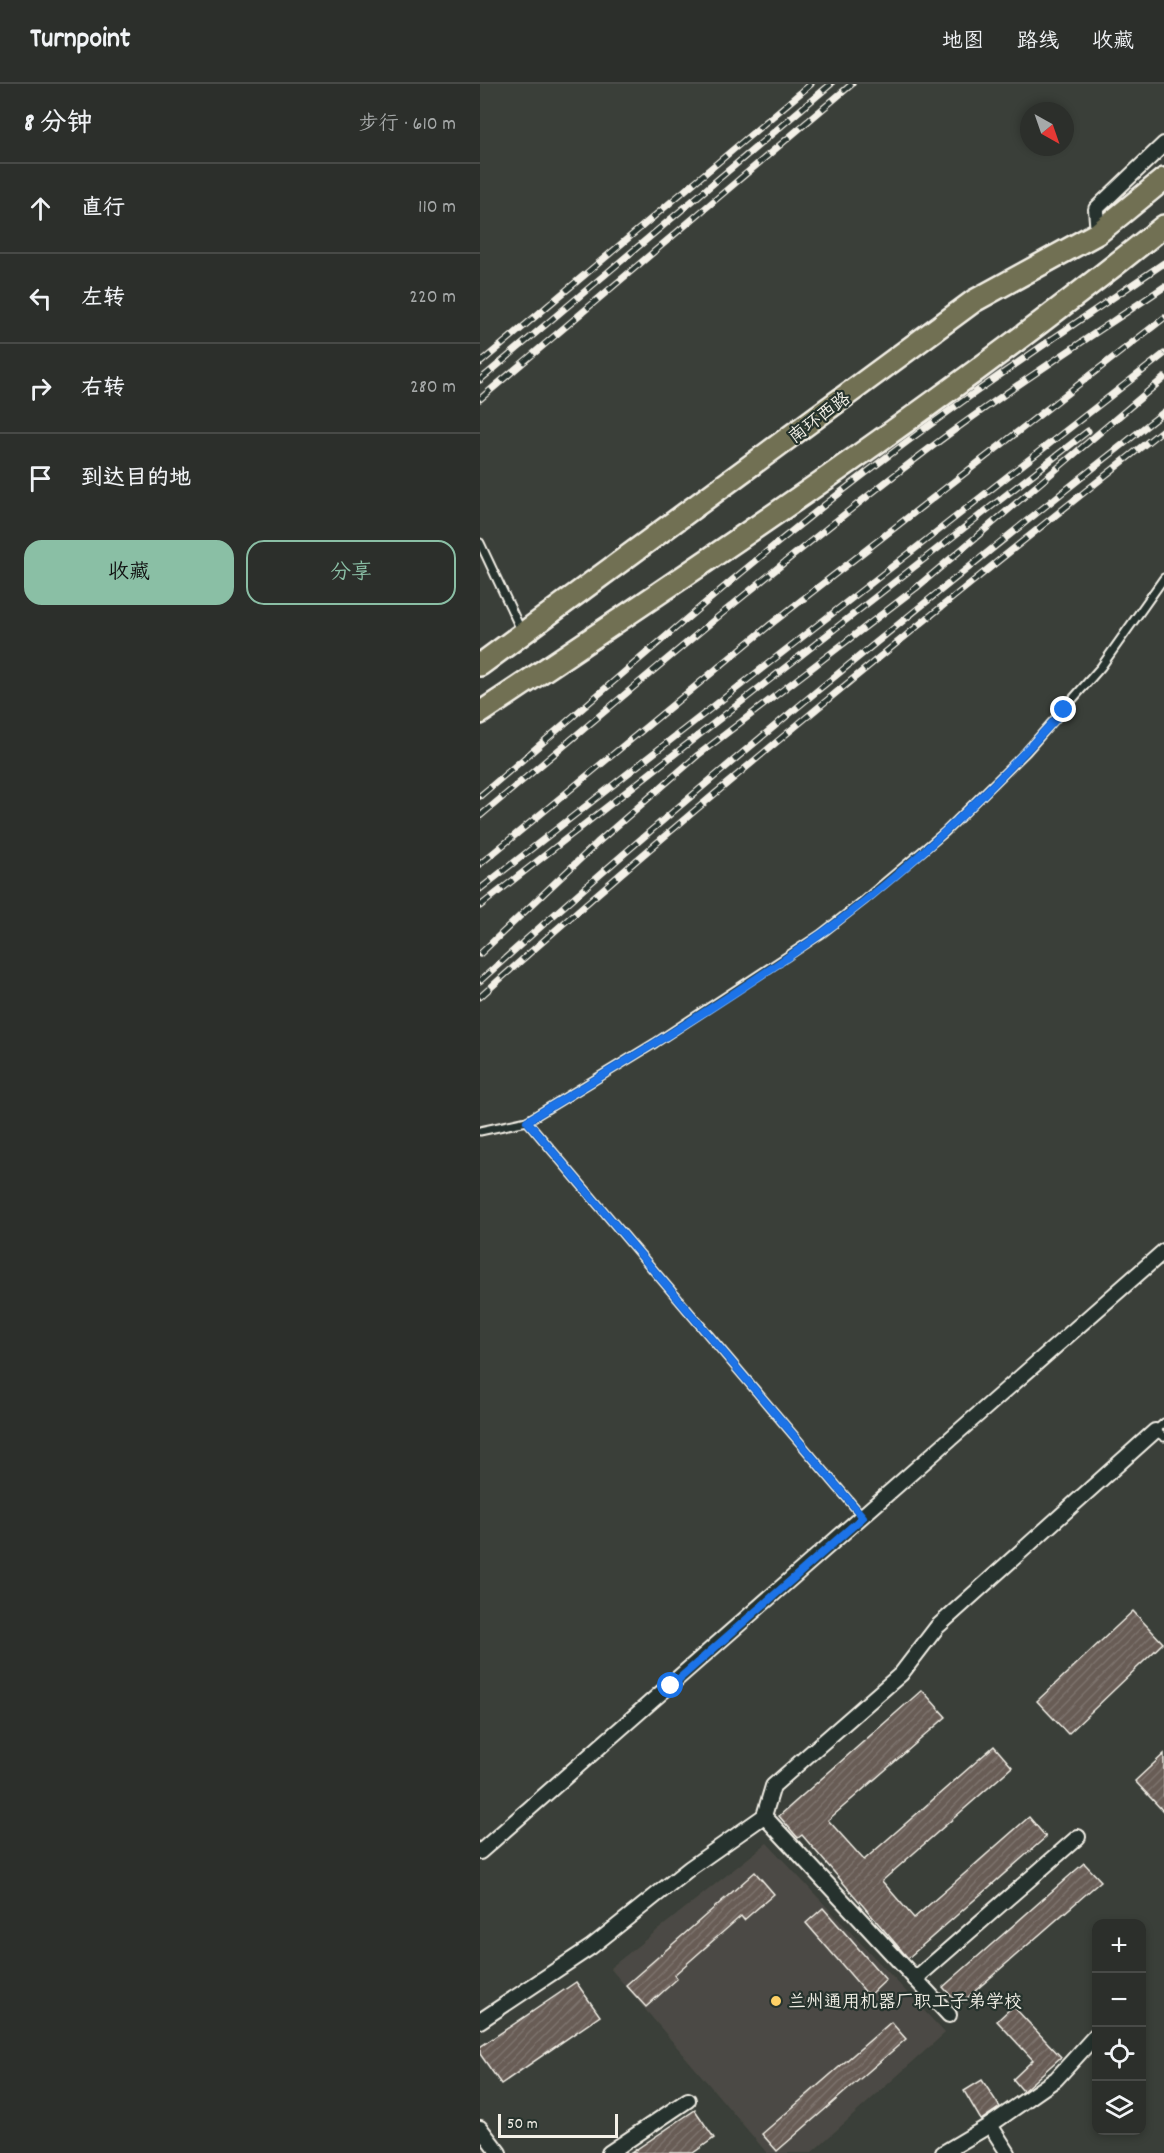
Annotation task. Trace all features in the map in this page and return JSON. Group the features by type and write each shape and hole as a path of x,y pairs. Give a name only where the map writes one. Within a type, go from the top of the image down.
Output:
{"highway":[{"name":"南环西路","path":"480,665 974,301 1098,233 1164,179"},
{"path":"480,713 765,524 1164,226"}],"street":[{"path":"1098,233 1096,208 1164,144"},
{"path":"480,1852 1164,1251"},
{"path":"480,2021 591,1947 690,1868 764,1816 773,1786 901,1674 937,1627 1161,1430"},
{"path":"764,1816 950,2015"},
{"path":"915,1979 1078,1838"},
{"path":"943,2153 990,2125 1056,2079 1092,2039"},
{"path":"609,2153 688,2100"},
{"path":"990,2125 1008,2153"},
{"path":"480,2128 500,2153"}],"lane":[{"path":"480,543 523,634"},
{"path":"480,1131 527,1121 655,1043 821,934 905,867 986,793 1064,710 1101,667 1164,578"},
{"path":"527,1121 863,1517"}],"shaded area":[{"name":"兰州通用机器厂职工子弟学校","path":"767,1843 945,2033 811,2153 767,2153 610,1968"}],"building":[{"path":"1133,1611 1163,1643 1068,1734 1037,1701"},
{"path":"922,1690 946,1717 828,1820 864,1860 994,1746 1012,1767 882,1881 914,1918 1029,1817 1046,1837 908,1958 802,1835 798,1838 779,1816"},
{"path":"1164,1754 1164,1812 1135,1781"},
{"path":"1084,1863 1101,1881 959,2005 943,1987"},
{"path":"755,1872 774,1894 744,1920 741,1916 674,1975 677,1979 646,2007 626,1985"},
{"path":"823,1908 886,1980 869,1996 806,1923"},
{"path":"576,1982 600,2016 501,2084 480,2054 480,2047"},
{"path":"1013,2006 1061,2057 1023,2091 1013,2079 1033,2060 997,2021"},
{"path":"891,2022 906,2039 777,2151 762,2134"},
{"path":"982,2080 1000,2107 981,2120 964,2091"},
{"path":"695,2110 714,2138 693,2153 631,2153"}],"railway":[{"path":"480,363 811,84"},
{"path":"480,380 831,84"},
{"path":"480,399 852,84"},
{"path":"480,796 735,578 839,494 959,404 1164,263"},
{"path":"480,816 740,598 900,471 997,400 1164,287"},
{"path":"480,864 771,624 1164,318"},
{"path":"480,889 1164,354"},
{"path":"480,954 597,843 698,755 916,588 1164,378"},
{"path":"480,981 647,834 817,691 1164,412"},
{"path":"480,997 732,779 1164,429"},
{"path":"480,906 1088,431"}],"place":[{"name":"兰州通用机器厂职工子弟学校","path":"776,2001"}],"route":[{"path":"671,1686 863,1517 527,1121 655,1043 821,934 945,832 1026,752 1064,710"}]}
